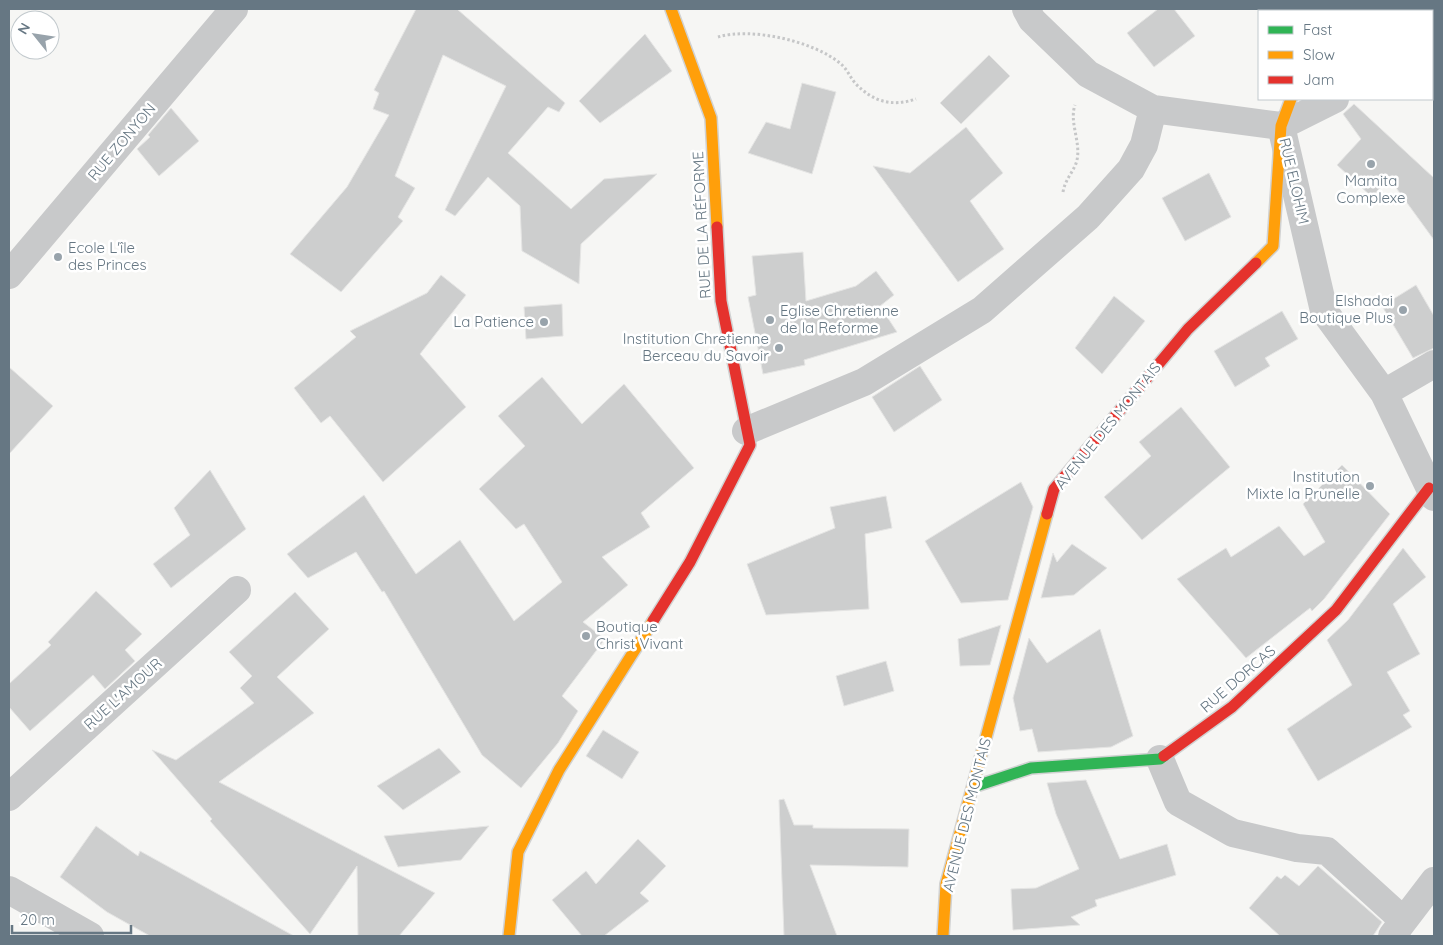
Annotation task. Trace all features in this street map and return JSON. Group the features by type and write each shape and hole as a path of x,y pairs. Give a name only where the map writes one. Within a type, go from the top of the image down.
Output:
{"street":[{"name":"RUE ZONYON","path":"9,275 234,9"},
{"name":"RUE DE LA RÉFORME","path":"671,9 711,118 721,301 748,438"},
{"name":"RUE ELOHIM","path":"1026,9 1032,20 1088,74 1153,109 1281,126 1324,311 1384,393 1432,492"},
{"name":"AVENUE DES MONTAIS","path":"943,936 946,884 1054,489 1188,329 1273,246 1281,126 1291,100"},
{"path":"1281,126 1333,100"},
{"path":"509,936 518,852 559,770 690,562 748,438 864,382 982,310 1088,217 1131,169 1144,145 1153,109"},
{"path":"1384,393 1434,364"},
{"name":"RUE DORCAS","path":"1160,759 1232,707 1336,610 1432,492"},
{"name":"RUE L'AMOUR","path":"9,797 237,590"},
{"path":"973,787 1031,768 1160,759 1178,802 1233,833 1297,848 1327,852 1397,928 1434,881"},
{"path":"9,890 90,936"}],"path":[{"path":"684,46 728,34 743,32 779,39 807,46 841,64 856,84 882,103 901,104 916,99"},
{"path":"1088,74 1086,87 1073,111 1077,141 1077,161 1066,180 1063,192 1065,203 1088,217"}],"building":[{"path":"416,9 457,9 565,103 559,112 548,107 508,153 571,209 604,179 657,174 581,244 579,284 522,251 520,206 488,177 455,216 445,210 506,86 443,55 395,176 415,188 398,217 403,221 341,292 290,254 347,187 389,115 373,109 379,93 374,90"},
{"path":"1158,9 1174,9 1195,36 1154,67 1127,33"},
{"path":"645,34 672,71 600,123 579,101"},
{"path":"989,55 1010,76 961,124 940,103"},
{"path":"802,83 836,92 812,174 748,153 766,122 790,129"},
{"path":"1354,104 1434,178 1434,240 1389,178 1372,197 1337,165 1361,139 1343,114"},
{"path":"171,108 199,141 159,176 137,149 150,137 148,135"},
{"path":"966,127 1003,173 970,201 1004,249 958,282 873,166 910,173"},
{"path":"1209,173 1231,217 1185,241 1162,198"},
{"path":"803,252 806,301 856,286 876,271 894,295 880,306 897,332 804,360 805,365 763,374 748,297 756,295 752,256"},
{"path":"441,275 466,295 420,354 466,407 383,482 330,416 321,423 294,388 356,337 350,331 427,293"},
{"path":"1416,285 1434,316 1434,348 1413,358 1382,306"},
{"path":"1114,296 1145,321 1102,374 1075,348"},
{"path":"562,304 563,336 526,339 524,307"},
{"path":"1282,311 1298,339 1265,358 1270,366 1235,387 1214,351"},
{"path":"920,366 942,400 894,432 872,397"},
{"path":"9,367 53,406 9,454"},
{"path":"542,377 582,424 624,384 694,468 641,513 650,527 602,557 628,585 583,622 605,639 562,696 578,711 558,743 521,788 482,755 384,591 382,592 356,552 308,578 287,554 364,495 416,574 460,540 514,621 562,582 524,524 516,529 479,489 525,446 498,416"},
{"path":"1181,407 1230,467 1142,540 1104,497 1151,456 1139,442"},
{"path":"1342,465 1390,514 1324,599 1312,611 1310,608 1246,658 1177,579 1226,548 1231,557 1279,526 1304,556 1325,542 1303,504"},
{"path":"210,470 246,529 171,588 153,564 190,535 174,508"},
{"path":"1021,482 1033,507 1008,600 961,603 925,541"},
{"path":"886,496 892,528 865,534 869,609 766,615 747,564 835,528 830,507"},
{"path":"1072,544 1107,568 1074,595 1041,598 1053,553 1057,562"},
{"path":"1403,548 1426,577 1393,604 1420,654 1387,672 1410,711 1403,715 1412,727 1318,781 1287,729 1352,685 1327,640 1348,620"},
{"path":"96,591 142,634 125,650 135,661 105,689 93,675 30,731 9,707 9,684 51,645 48,642"},
{"path":"295,592 329,629 277,677 314,713 219,782 435,893 399,936 358,936 357,866 310,934 210,821 212,819 152,750 176,760 254,703 240,688 252,676 229,652"},
{"path":"1001,625 990,665 960,666 958,639"},
{"path":"1100,629 1133,736 1111,747 1038,752 1032,729 1020,731 1013,698 1029,638 1047,663"},
{"path":"886,661 894,691 844,706 836,676"},
{"path":"603,730 639,752 622,779 586,756"},
{"path":"439,748 461,772 403,810 377,786"},
{"path":"1086,780 1120,859 1167,844 1176,875 1095,900 1097,906 1071,917 1080,925 1013,930 1011,889 1036,888 1079,869 1056,814 1047,783"},
{"path":"784,799 794,825 813,825 813,828 909,829 908,867 810,865 837,936 784,936 779,800"},
{"path":"96,826 138,856 140,851 294,936 150,936 107,912 60,877"},
{"path":"489,826 461,860 398,867 384,836"},
{"path":"638,839 666,866 640,893 649,901 604,936 582,936 552,900 586,871 596,884"},
{"path":"1318,866 1382,922 1373,936 1280,936 1249,908 1277,876 1281,879 1285,875 1299,886"}],"traffic: fast":[{"path":"973,787 1031,768 1160,759 1164,756"}],"traffic: slow":[{"path":"671,9 711,118 717,227"},
{"path":"1256,263 1273,246 1281,126 1291,100"},
{"path":"943,936 946,884 1047,514"},
{"path":"509,936 518,852 559,770 653,621"}],"traffic: jam":[{"path":"653,621 690,562 750,445 721,301 717,227"},
{"path":"1047,514 1054,489 1188,329 1256,263"},
{"path":"1164,756 1232,707 1336,610 1429,488"}],"place":[{"name":"Mamita Complexe","path":"1371,164"},
{"name":"Ecole L'île des Princes","path":"58,257"},
{"name":"Elshadai Boutique Plus","path":"1403,310"},
{"name":"Eglise Chretienne de la Reforme","path":"770,320"},
{"name":"La Patience","path":"544,322"},
{"name":"Institution Chretienne Berceau du Savoir","path":"779,348"},
{"name":"Institution Mixte la Prunelle","path":"1370,486"},
{"name":"Boutique Christ Vivant","path":"586,636"}]}
